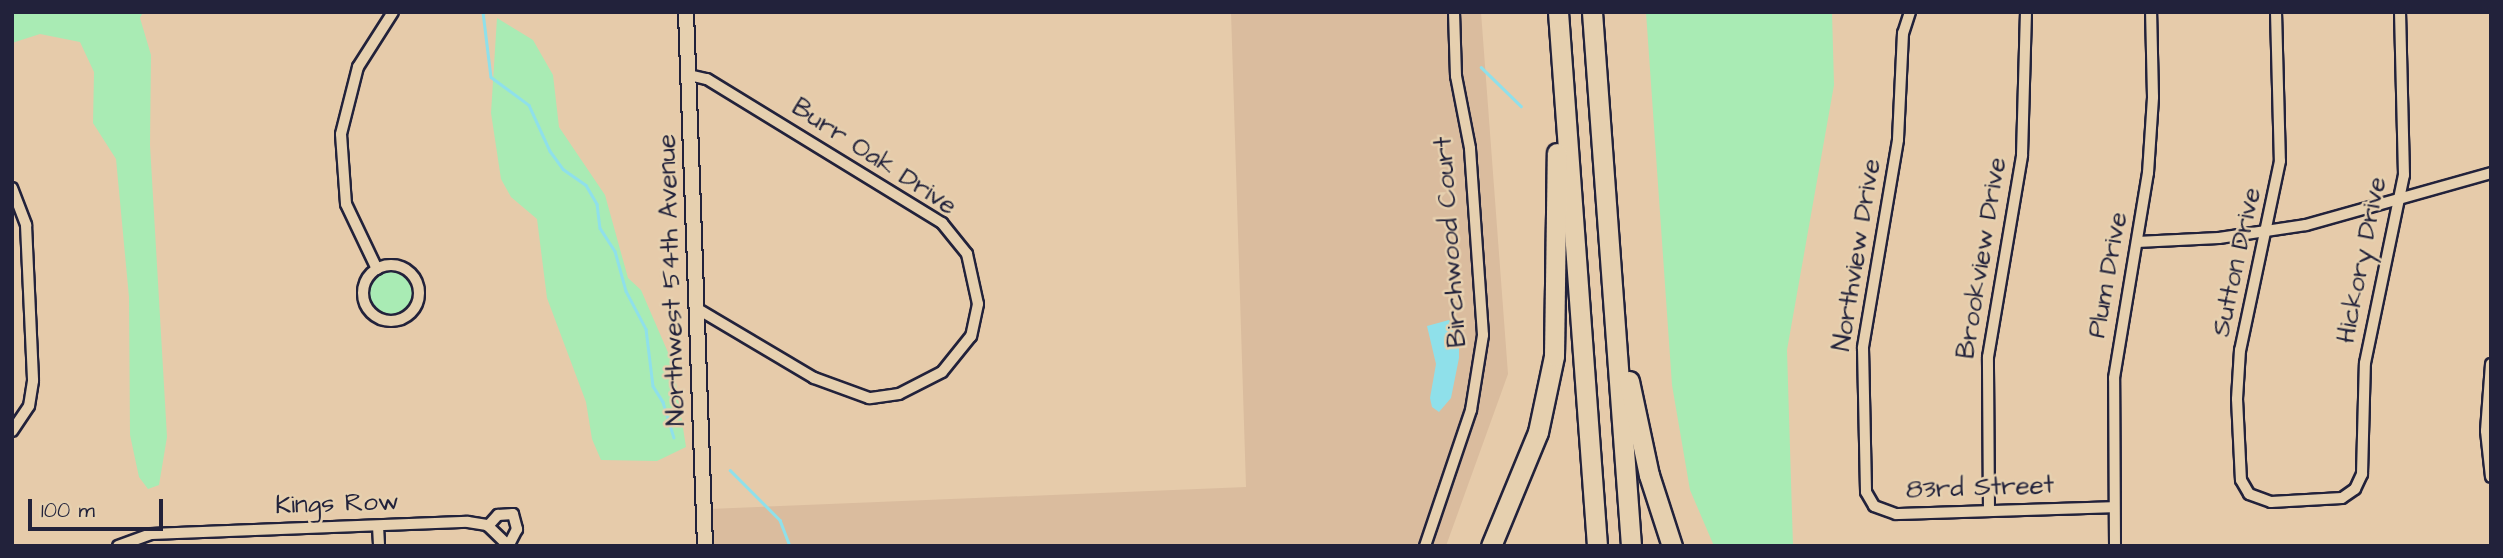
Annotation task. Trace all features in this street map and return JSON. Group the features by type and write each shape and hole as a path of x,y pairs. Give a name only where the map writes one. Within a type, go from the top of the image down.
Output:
{"highway":[{"path":"1592,12 1631,546"},
{"path":"1558,17 1597,546"},
{"path":"1490,546 1538,432 1554,356 1558,17"},
{"path":"1614,306 1649,475 1672,546"}],"street":[{"path":"376,269 346,204 341,134 358,67 393,12"},
{"name":"Northwest 54th Avenue","path":"686,12 705,546"},
{"name":"Birchwood Court","path":"1425,546 1471,410 1483,335 1470,148 1456,76 1454,12"},
{"name":"Northview Drive","path":"1864,484 1863,348 1898,140 1903,33 1910,12"},
{"name":"Brookview Drive","path":"1989,511 1988,357 2022,155 2026,12"},
{"name":"Plum Drive","path":"2115,546 2114,378 2152,135 2151,12"},
{"name":"Sutton Drive","path":"2272,502 2249,494 2241,480 2237,398 2240,350 2280,161 2276,12"},
{"name":"Hickory Drive","path":"2272,502 2333,500 2356,489 2362,474 2365,363 2401,201 2404,144 2400,12"},
{"name":"Burr Oak Drive","path":"689,75 707,79 942,223 967,254 978,304 971,336 942,372 899,394 869,398 814,378 698,309"},
{"path":"2137,242 2267,232 2401,201 2491,173"},
{"path":"12,188 26,225 33,381 29,406 12,431"},
{"path":"396,265 416,278 417,304 400,320 374,317 363,300 366,279 376,269 396,265"},
{"path":"2491,364 2486,432 2491,477"},
{"name":"83rd Street","path":"1864,484 1869,500 1889,514 2114,507"},
{"path":"513,514 517,529 509,545 488,526 498,515 513,514"},
{"name":"Kings Row","path":"118,546 151,534 468,522 488,526"},
{"path":"378,526 379,546"}],"shaded area":[{"path":"1231,12 1481,12 1508,374 1446,546 1432,546 1455,479 1441,480 1418,546 710,546 709,509 1246,487"}],"green space":[{"path":"12,12 143,12 140,18 151,55 150,145 167,437 159,485 148,489 139,477 130,435 129,297 116,159 93,123 94,72 80,42 40,34 12,43"},
{"path":"1646,12 1832,12 1834,85 1787,350 1793,546 1714,546 1690,490 1672,385"},
{"path":"497,18 533,40 553,75 559,127 605,195 628,278 641,290 673,364 686,447 657,461 601,460 592,439 586,402 547,298 537,219 511,197 501,179 491,113"},
{"path":"390,272 405,279 412,294 405,309 390,316 375,309 368,294 375,279"}],"water":[{"path":"1449,320 1459,335 1459,358 1451,398 1439,412 1432,407 1430,398 1436,364 1427,326"}],"waterway":[{"path":"483,12 491,77 529,105 550,151 563,169 586,185 597,204 600,228 615,251 626,291 646,329 653,386 663,402 674,437"},
{"path":"1481,67 1521,106"},
{"path":"730,470 780,520 790,546"}]}
